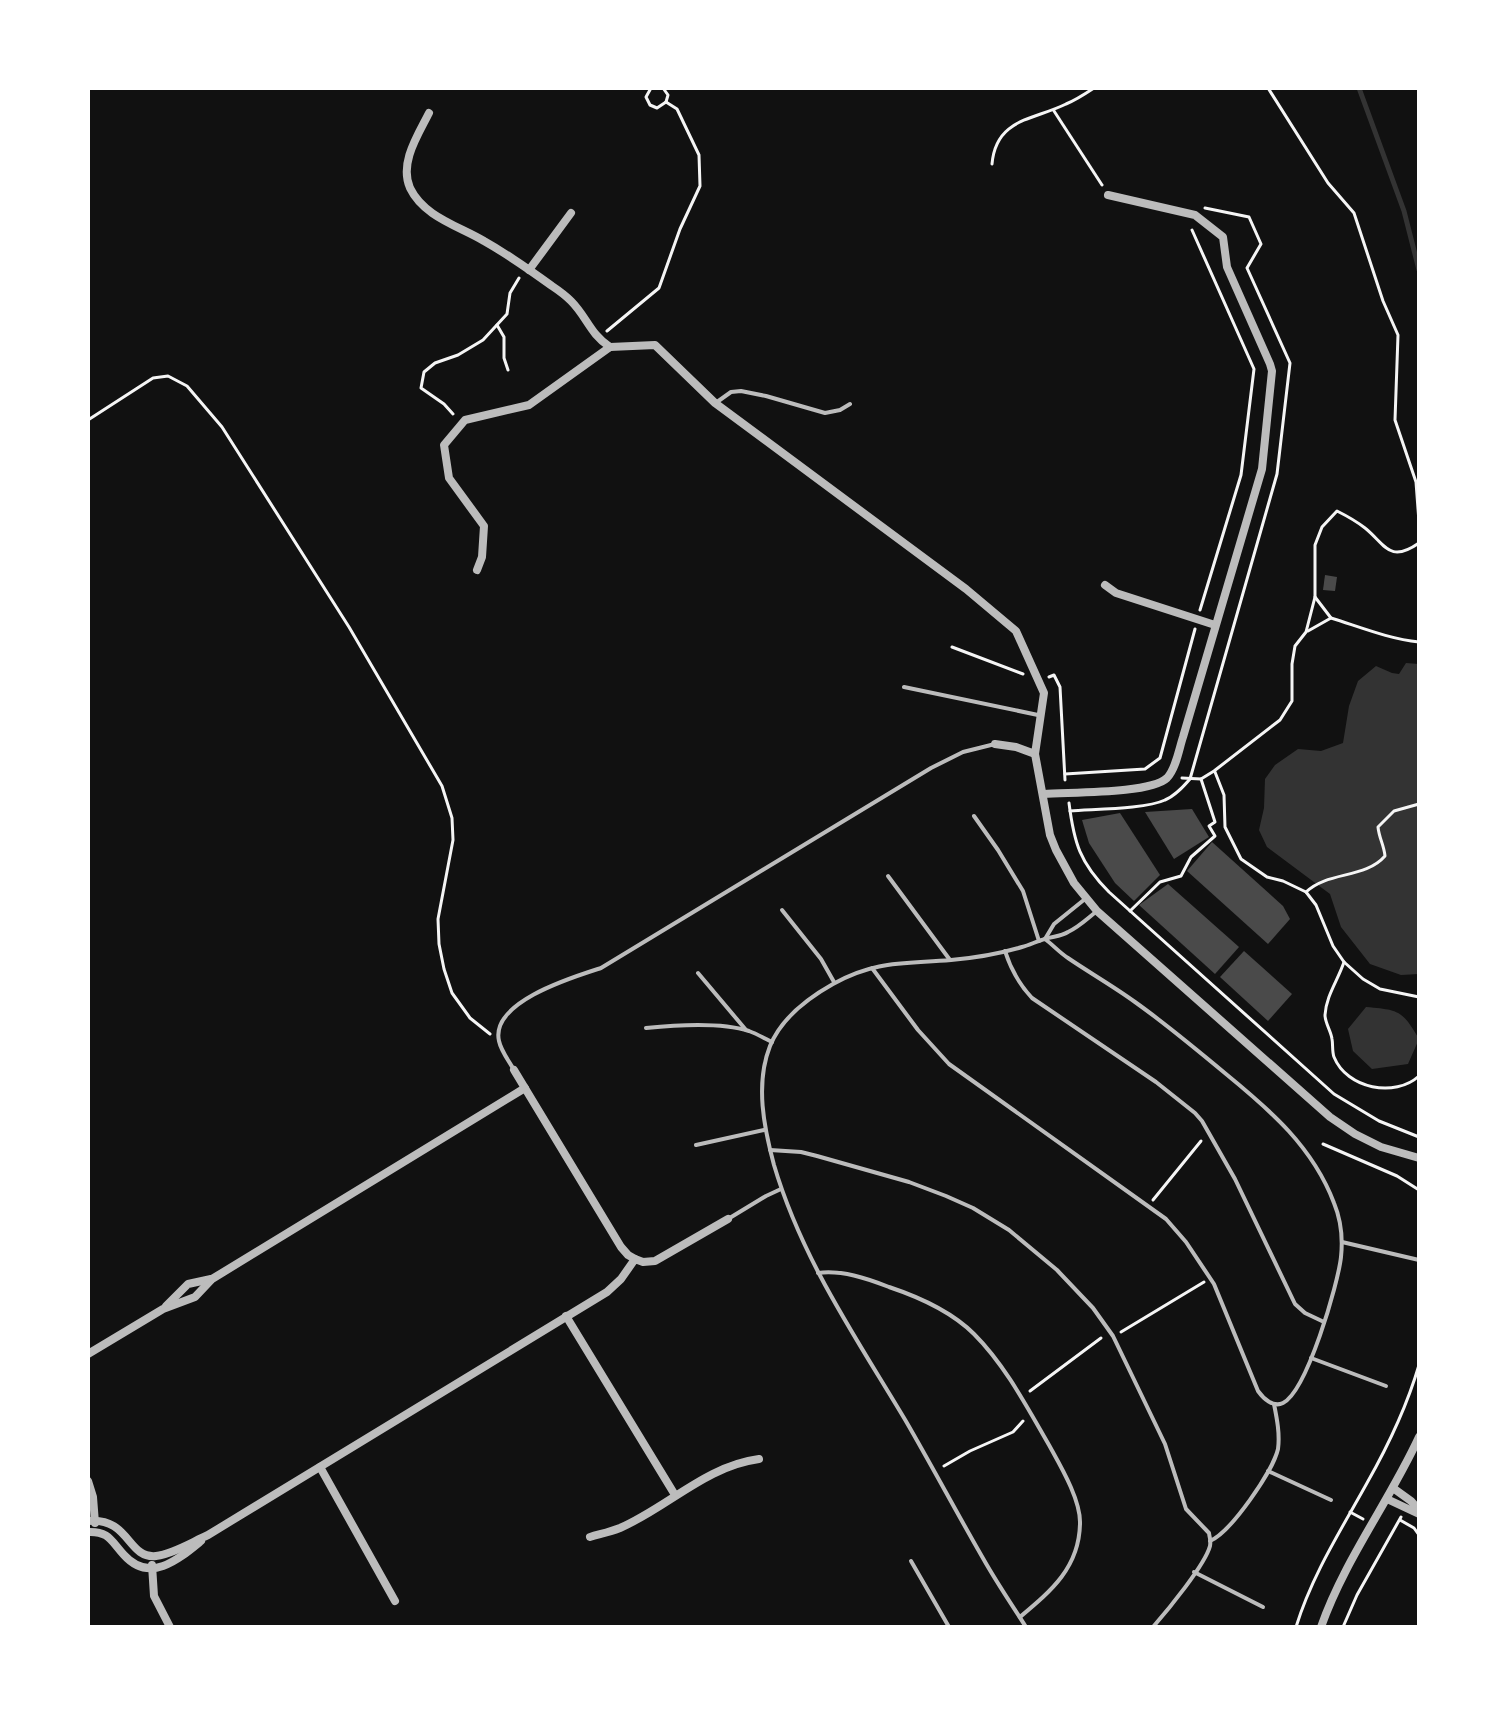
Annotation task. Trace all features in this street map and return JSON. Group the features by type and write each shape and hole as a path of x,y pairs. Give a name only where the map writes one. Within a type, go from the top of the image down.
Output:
{"street":[{"path":"429,113 409,156 409,186 417,199 430,212 484,241 571,300 597,339 610,347"},
{"path":"1044,794 1141,788 1162,782 1170,776 1262,469 1272,371 1227,267 1223,237 1195,215 1108,195"},
{"path":"527,269 571,213"},
{"path":"477,570 482,557 484,526 449,478 444,445 465,420 529,405 610,347 655,345 715,403 966,589 1016,631 1044,693 1035,754 1050,835 1074,883 1097,911 1330,1117 1381,1147 1419,1158"},
{"path":"1105,585 1116,593 1215,625"},
{"path":"995,744 1035,754"},
{"path":"514,1070 628,1255 655,1261 728,1219"},
{"path":"88,1354 163,1309 195,1297 212,1279 525,1088"},
{"path":"88,1481 92,1492 91,1532 109,1537 132,1562 152,1568 171,1564 208,1535 614,1286 635,1259"},
{"path":"163,1309 188,1284 212,1279"},
{"path":"566,1316 675,1495"},
{"path":"1321,1627 1340,1584 1419,1437"},
{"path":"590,1537 620,1528 713,1473 731,1465 759,1459"},
{"path":"320,1467 395,1601"},
{"path":"1393,1488 1411,1501 1419,1512"},
{"path":"1387,1499 1419,1512"},
{"path":"92,1521 116,1526 137,1550 152,1556 208,1535"},
{"path":"152,1556 154,1596 170,1627"}],"lane":[{"path":"715,403 731,392 741,391 825,413 850,404"},
{"path":"904,687 1041,716"},
{"path":"514,1070 499,1041 499,1026 511,1011 529,998 555,984 601,968 931,768 963,752 995,744"},
{"path":"974,816 1023,891 1039,941"},
{"path":"888,876 950,960"},
{"path":"1045,939 1054,924 1086,898"},
{"path":"782,910 821,959 834,983"},
{"path":"1026,1627 985,1562 818,1273 792,1219 765,1130 763,1076 772,1042 789,1018 834,983 872,968 1005,951 1060,936 1097,911"},
{"path":"872,968 918,1030 949,1064 1148,1205 1176,1230 1218,1293 1262,1396 1274,1404 1284,1402 1296,1389 1311,1358 1339,1270 1342,1242 1338,1215 1325,1182 1305,1150 1280,1121 1168,1027 1116,988 1064,956 1045,939"},
{"path":"1005,951 1020,986 1032,998 1156,1082 1195,1113 1210,1133 1295,1304 1324,1322"},
{"path":"698,973 746,1030"},
{"path":"646,1028 694,1026 746,1030 772,1042"},
{"path":"696,1145 765,1130"},
{"path":"770,1150 801,1152 886,1175 973,1208 1009,1230 1057,1270 1085,1299 1113,1336 1158,1429 1186,1509 1209,1533 1207,1553 1153,1627"},
{"path":"728,1219 781,1189"},
{"path":"1342,1242 1419,1260"},
{"path":"818,1273 837,1272 878,1283 949,1314 982,1343 1031,1412 1062,1470 1081,1521 1077,1549 1068,1569 1046,1595 1020,1617"},
{"path":"1311,1358 1386,1386"},
{"path":"1210,1541 1232,1524 1274,1460 1278,1444 1274,1404"},
{"path":"1268,1471 1331,1500"},
{"path":"911,1561 949,1627"},
{"path":"1194,1572 1263,1607"}],"path":[{"path":"651,88 646,97 650,105 657,108 666,102 668,95 663,88"},
{"path":"992,164 993,149 1004,132 1030,116 1067,104 1094,88"},
{"path":"1268,88 1328,183 1354,213 1383,301 1398,335 1395,420 1416,482 1419,522"},
{"path":"597,339 659,288 680,229 700,186 699,155 677,109 666,102"},
{"path":"1053,110 1108,195"},
{"path":"1070,811 1153,804 1167,800 1190,779 1277,474 1290,363 1247,268 1261,244 1249,217 1206,208"},
{"path":"1064,774 1145,769 1160,758 1197,620 1241,475 1254,369 1184,212"},
{"path":"462,424 444,404 421,388 424,372 435,363 458,355 483,340 507,314 510,293 527,269"},
{"path":"497,325 504,337 504,358 508,370"},
{"path":"88,420 153,378 168,376 187,386 222,427 349,627 442,786 452,818 453,840 438,919 444,969 452,993 470,1018 499,1041"},
{"path":"1306,632 1315,597 1315,545 1322,527 1337,511 1369,531 1386,550 1401,551 1419,543"},
{"path":"1315,597 1331,618 1398,640 1419,642"},
{"path":"1190,779 1201,779 1214,771 1280,720 1292,701 1295,646 1306,632 1331,618"},
{"path":"952,647 1038,680 1054,675 1060,687 1064,774 1073,833 1092,875 1334,1094 1379,1121 1419,1137"},
{"path":"1214,771 1224,795 1225,827 1241,859 1267,877 1306,892 1316,905 1333,946 1344,962 1363,979 1380,989 1418,999"},
{"path":"1130,911 1160,882 1181,876 1191,857 1215,836 1209,826 1215,822 1201,779"},
{"path":"1306,892 1331,878 1365,869 1380,861 1385,856 1378,827 1394,811 1419,804"},
{"path":"1344,962 1329,996 1325,1018 1332,1036 1334,1057 1345,1073 1358,1082 1385,1090 1413,1082 1419,1076"},
{"path":"1148,1205 1210,1133"},
{"path":"1323,1144 1397,1176 1419,1190"},
{"path":"1113,1336 1210,1278"},
{"path":"1023,1400 1038,1383 1096,1342 1109,1329"},
{"path":"1296,1627 1326,1556 1385,1450 1410,1395 1419,1365"},
{"path":"934,1471 1013,1432 1031,1412"},
{"path":"1343,1627 1363,1583 1406,1509"},
{"path":"1400,1520 1419,1535"}],"shaded area":[{"path":"1406,663 1419,664 1419,974 1401,975 1370,964 1341,927 1330,894 1267,847 1259,830 1265,779 1275,765 1298,749 1321,751 1343,743 1349,706 1358,681 1376,666 1399,674"},
{"path":"1366,1007 1393,1011 1408,1022 1419,1039 1408,1064 1372,1069 1353,1051 1348,1029"}],"building":[{"path":"1325,575 1337,577 1335,591 1323,590"},
{"path":"1192,809 1209,837 1174,859 1145,812"},
{"path":"1120,813 1160,875 1134,901 1115,883 1089,843 1082,820"},
{"path":"1212,842 1283,906 1290,919 1268,944 1187,871"},
{"path":"1168,884 1239,947 1215,974 1139,905"},
{"path":"1244,951 1292,994 1268,1021 1220,977"}],"waterway":[{"path":"1359,88 1404,211 1419,270"}]}
